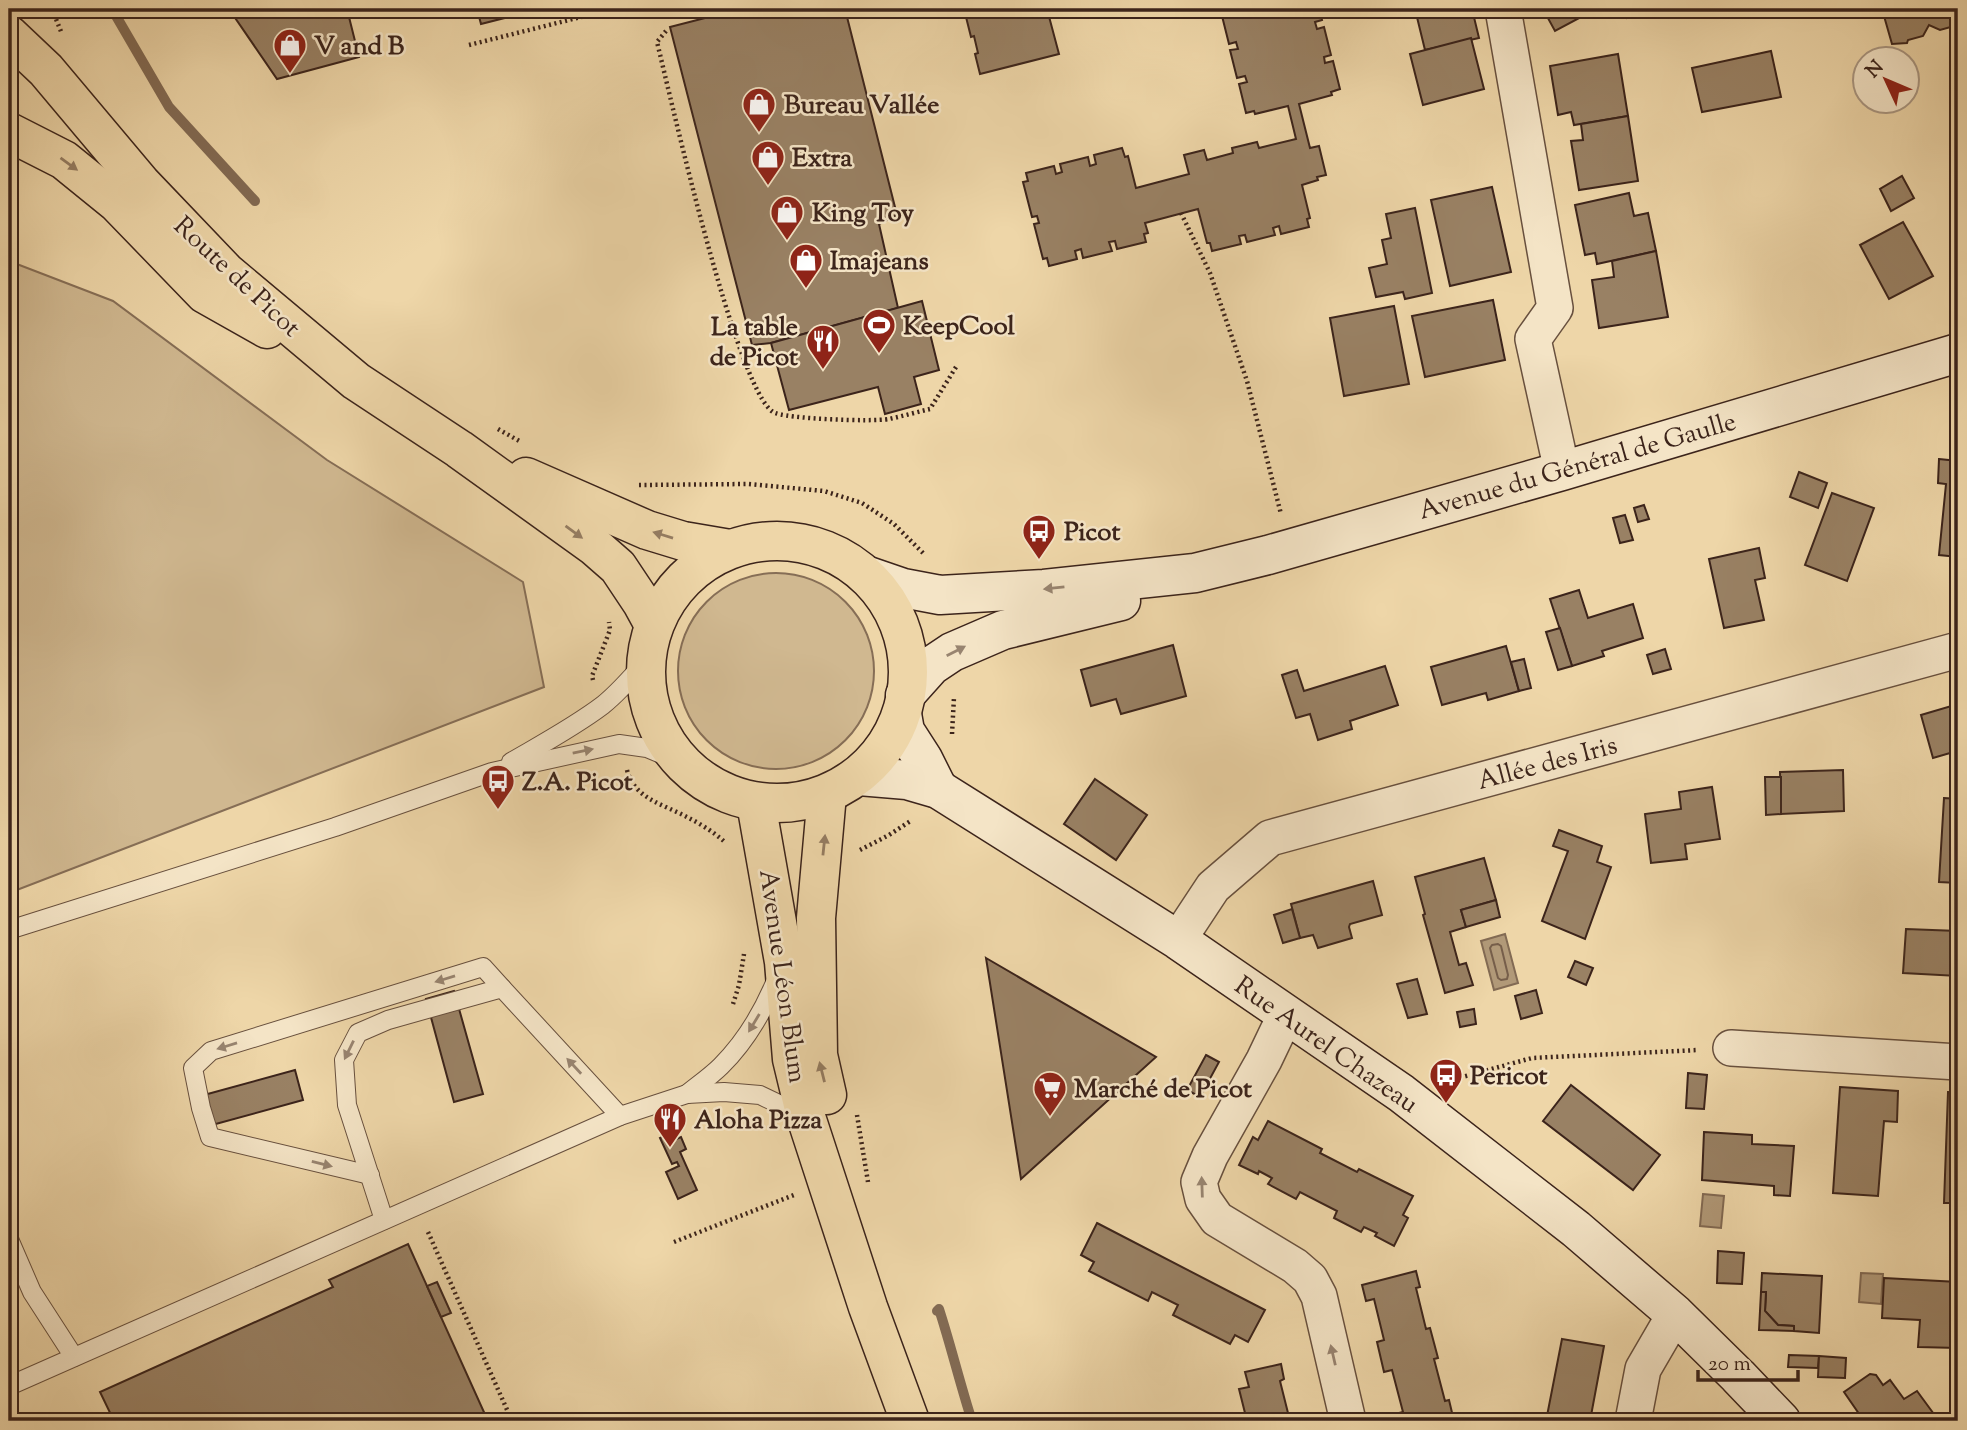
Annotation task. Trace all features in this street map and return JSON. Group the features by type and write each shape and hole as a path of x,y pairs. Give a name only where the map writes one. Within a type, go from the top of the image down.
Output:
{"main road":[{"name":"Route de Picot","path":"22,9 141,183 226,272 356,381 459,449 594,546 618,567 642,603 649,644"},
{"name":"Route de Picot","path":"9,35 57,57"},
{"path":"9,132 64,160 117,203 205,295 356,381"},
{"name":"Avenue du Général de Gaulle","path":"868,576 903,589 940,595 1044,589 1195,573 1562,471 1958,353"},
{"name":"Route de Picot","path":"459,449 647,530 683,541 730,549"},
{"path":"904,705 884,750 843,785 792,804 756,803 722,793 698,779 678,761 660,735 649,704 649,644 676,589 702,563 730,549 751,542 783,540 818,545 840,556 868,576 899,620 909,675 904,705 905,732 938,789"},
{"name":"Avenue du Général de Gaulle","path":"904,705 931,666 952,652 1003,630 1152,594 1195,573"},
{"name":"Rue Aurel Chazeau","path":"843,785 907,780 938,789 1178,940 1401,1093 1576,1229 1675,1314 1782,1421"},
{"name":"Avenue Léon Blum","path":"843,785 816,918 818,1055 838,1138 868,1307"},
{"name":"Avenue Léon Blum","path":"756,803 784,962 792,1059 806,1117 868,1307 910,1421"}],"street":[{"path":"1503,9 1555,307 1533,339 1562,471"},
{"name":"Allée des Iris","path":"1178,940 1213,887 1270,838 1958,650"},
{"path":"1286,1014 1264,1060 1209,1156 1199,1182 1203,1199 1217,1219 1295,1266 1310,1279 1319,1296 1348,1421"},
{"path":"1731,1048 1958,1062"},
{"path":"1633,1421 1643,1369 1675,1314"}],"lane":[{"path":"492,772 565,732 604,704 624,686 649,644"},
{"path":"9,930 335,827 492,772 619,744 647,748 678,761"},
{"path":"687,1094 721,1066 746,1036 767,1002 784,962"},
{"path":"370,1175 210,1137 201,1108 194,1068 211,1051 483,967 620,1116"},
{"path":"384,1220 347,1105 344,1060 358,1033 388,1020 502,988"},
{"path":"9,1386 620,1116 687,1094 724,1093 760,1095 806,1117"},
{"path":"9,1239 32,1292 74,1357"}],"path":[{"path":"52,9 61,33 57,57"},
{"path":"469,44 613,9"},
{"path":"666,31 657,42 675,118 722,294 743,358 761,399 773,412 789,417 887,419 930,409 956,367"},
{"path":"1181,213 1210,273 1247,381 1290,548"},
{"path":"487,422 522,443"},
{"path":"629,485 748,484 824,491 862,503 894,524 927,558"},
{"path":"597,688 592,676 610,630 608,617"},
{"path":"952,735 955,687"},
{"path":"626,768 629,780 648,800 684,815 706,828 725,841 732,850"},
{"path":"732,1007 745,950"},
{"path":"1401,1093 1532,1058 1731,1048"},
{"path":"674,1242 798,1193"},
{"path":"428,1233 512,1421"}],"shaded area":[{"path":"9,261 113,301 327,460 523,582 544,687 9,893"},
{"path":"776,573 813,581 845,602 866,634 874,671 866,708 845,740 813,761 776,769 739,761 707,740 686,708 678,671 686,634 707,602 739,581"}],"water":[{"path":"1505,934 1518,983 1494,990 1481,941"},
{"path":"1703,1194 1724,1196 1721,1228 1700,1226"},
{"path":"1861,1273 1883,1274 1881,1304 1859,1302"}],"building":[{"path":"229,9 347,9 359,57 277,79"},
{"path":"477,9 540,9 481,24"},
{"path":"740,9 845,9 897,215 879,224 898,308 771,343 752,345 670,27"},
{"path":"964,9 1047,9 1059,54 980,74 974,36 971,37"},
{"path":"1319,9 1322,20 1315,22 1317,29 1324,27 1331,55 1324,57 1325,63 1333,61 1340,89 1331,92 1332,95 1299,104 1310,148 1319,146 1326,175 1302,185 1310,218 1307,219 1309,227 1281,234 1279,226 1273,228 1275,235 1247,242 1245,235 1239,236 1241,244 1212,251 1210,243 1207,243 1198,209 1145,223 1148,233 1144,234 1146,242 1117,249 1115,241 1109,242 1112,251 1083,258 1081,249 1075,251 1077,259 1049,266 1047,258 1043,259 1034,224 1039,223 1037,216 1032,217 1023,182 1028,181 1026,173 1054,166 1056,174 1062,172 1060,164 1088,157 1090,166 1096,164 1094,155 1122,148 1125,157 1128,156 1136,188 1189,174 1184,155 1204,150 1207,160 1233,153 1232,148 1257,142 1259,148 1296,139 1288,106 1255,114 1254,111 1246,113 1239,84 1247,82 1245,76 1237,78 1230,50 1238,49 1236,42 1229,44 1222,16 1230,14 1229,10"},
{"path":"1415,9 1472,9 1479,38 1425,50"},
{"path":"1543,9 1596,9 1555,31"},
{"path":"1622,9 1645,9 1627,18"},
{"path":"1882,9 1958,9 1958,25 1940,30 1929,25 1923,36 1908,40 1907,43 1892,44"},
{"path":"1471,38 1484,89 1423,105 1410,54"},
{"path":"1771,51 1781,97 1702,112 1692,68"},
{"path":"1618,54 1628,116 1574,125 1571,112 1558,115 1550,66"},
{"path":"1628,116 1638,181 1579,190 1571,141 1583,140 1581,124"},
{"path":"1902,176 1914,198 1891,211 1880,189"},
{"path":"1492,187 1511,272 1450,286 1431,200"},
{"path":"1629,193 1634,216 1648,213 1656,251 1597,264 1595,253 1585,255 1575,205"},
{"path":"1415,208 1432,293 1405,299 1403,292 1376,297 1369,268 1387,264 1382,240 1391,238 1386,214"},
{"path":"1903,222 1933,276 1889,299 1860,245"},
{"path":"1656,251 1668,317 1599,328 1592,280 1614,277 1612,261"},
{"path":"1493,300 1505,360 1425,377 1412,316"},
{"path":"922,301 939,370 914,377 921,404 885,414 878,387 789,410 771,343"},
{"path":"1394,306 1409,384 1344,396 1330,318"},
{"path":"1939,459 1958,461 1958,557 1939,555 1946,484 1938,483"},
{"path":"1799,472 1827,483 1818,508 1790,497"},
{"path":"1832,493 1874,508 1847,581 1805,565"},
{"path":"1644,505 1649,519 1638,522 1634,508"},
{"path":"1625,515 1633,540 1620,543 1613,518"},
{"path":"1759,548 1765,578 1755,580 1764,620 1724,628 1709,559"},
{"path":"1579,590 1588,618 1633,604 1643,638 1602,651 1604,656 1572,666 1550,599"},
{"path":"1560,628 1572,666 1558,670 1546,632"},
{"path":"1173,645 1186,696 1121,714 1116,699 1091,706 1081,670"},
{"path":"1506,646 1519,691 1488,700 1486,693 1442,705 1431,667"},
{"path":"1665,649 1671,669 1653,674 1647,655"},
{"path":"1524,659 1531,688 1519,691 1511,662"},
{"path":"1385,666 1398,705 1350,721 1352,729 1318,740 1310,714 1296,718 1282,675 1297,670 1304,691"},
{"path":"1958,704 1958,756 1951,758 1950,753 1933,758 1921,715"},
{"path":"1843,770 1844,811 1781,814 1780,772"},
{"path":"1765,777 1781,777 1781,814 1766,815"},
{"path":"1095,779 1147,815 1116,860 1064,824"},
{"path":"1712,787 1720,839 1685,844 1687,859 1651,863 1645,814 1681,809 1679,792"},
{"path":"1944,798 1958,799 1958,883 1939,882"},
{"path":"1559,830 1602,846 1597,862 1611,867 1585,939 1542,921 1568,851 1553,846"},
{"path":"1484,858 1496,900 1461,910 1466,927 1450,932 1459,965 1466,963 1473,985 1445,993 1415,877"},
{"path":"1373,881 1382,915 1350,924 1352,938 1318,948 1313,935 1300,938 1291,904"},
{"path":"1496,900 1500,917 1466,927 1461,910"},
{"path":"1292,909 1300,938 1283,943 1274,915"},
{"path":"1906,929 1958,931 1958,976 1903,973"},
{"name":"Marché de Picot","path":"986,958 1156,1057 1021,1179"},
{"path":"1575,961 1593,968 1586,985 1568,977"},
{"path":"1417,979 1427,1014 1408,1018 1397,984"},
{"path":"1536,990 1542,1013 1521,1019 1515,996"},
{"path":"454,991 483,1094 454,1102 426,999"},
{"path":"1474,1009 1476,1024 1460,1027 1457,1012"},
{"path":"1206,1055 1219,1062 1200,1097 1187,1090"},
{"path":"295,1070 303,1100 212,1125 204,1095"},
{"path":"1688,1073 1707,1075 1704,1109 1686,1108"},
{"path":"1571,1085 1660,1155 1633,1190 1543,1121"},
{"path":"1840,1087 1898,1091 1897,1122 1884,1121 1878,1196 1833,1193"},
{"path":"1948,1092 1958,1093 1958,1203 1944,1203"},
{"path":"1268,1121 1322,1149 1320,1153 1413,1196 1403,1215 1408,1218 1394,1246 1375,1236 1377,1233 1364,1227 1361,1232 1334,1218 1337,1211 1300,1192 1296,1199 1268,1184 1272,1178 1239,1165 1253,1137 1258,1140"},
{"path":"1704,1132 1752,1135 1752,1144 1794,1146 1790,1196 1774,1195 1774,1186 1702,1180"},
{"path":"671,1133 674,1140 681,1137 686,1149 680,1152 697,1190 678,1199 666,1172 679,1166 677,1162 672,1164 660,1138"},
{"path":"1097,1223 1265,1310 1248,1342 1235,1335 1230,1344 1173,1315 1178,1305 1152,1292 1148,1301 1089,1271 1094,1262 1081,1255"},
{"path":"408,1244 488,1421 114,1421 100,1392 333,1287 329,1280"},
{"path":"1718,1251 1744,1253 1742,1284 1717,1283"},
{"path":"1416,1271 1420,1287 1416,1288 1426,1329 1430,1328 1438,1358 1434,1359 1445,1401 1449,1400 1454,1421 1397,1421 1395,1414 1403,1412 1392,1370 1384,1372 1377,1342 1384,1340 1374,1299 1366,1301 1362,1285"},
{"path":"1762,1273 1822,1276 1819,1333 1794,1331 1794,1326 1778,1325 1765,1311 1766,1292 1761,1292"},
{"path":"1884,1278 1958,1282 1958,1348 1918,1347 1920,1320 1882,1318"},
{"path":"437,1282 451,1313 441,1317 427,1286"},
{"path":"1761,1292 1766,1292 1765,1311 1778,1325 1794,1326 1794,1331 1759,1330"},
{"path":"1562,1339 1604,1346 1590,1421 1546,1421"},
{"path":"1789,1355 1819,1356 1818,1368 1788,1367"},
{"path":"1819,1356 1846,1358 1845,1378 1818,1377"},
{"path":"1281,1364 1284,1379 1280,1381 1290,1421 1247,1421 1239,1389 1249,1387 1245,1372"},
{"path":"1870,1374 1876,1375 1883,1385 1890,1380 1904,1399 1917,1391 1939,1421 1864,1421 1844,1392"}],"waterway":[{"path":"112,9 169,107 255,201"},
{"path":"937,1311 939,1309 972,1421"}],"place":[{"name":"V and B","path":"290,75"},
{"name":"Bureau Vallée","path":"759,134"},
{"name":"Extra","path":"768,187"},
{"name":"King Toy","path":"787,242"},
{"name":"Imajeans","path":"806,290"},
{"name":"KeepCool","path":"879,355"},
{"name":"La table de Picot","path":"823,371"},
{"name":"Picot","path":"1039,561"},
{"name":"Z.A. Picot","path":"498,811"},
{"name":"Pericot","path":"1446,1105"},
{"name":"Marché de Picot","path":"1050,1118"},
{"name":"Aloha Pizza","path":"670,1149"}]}
